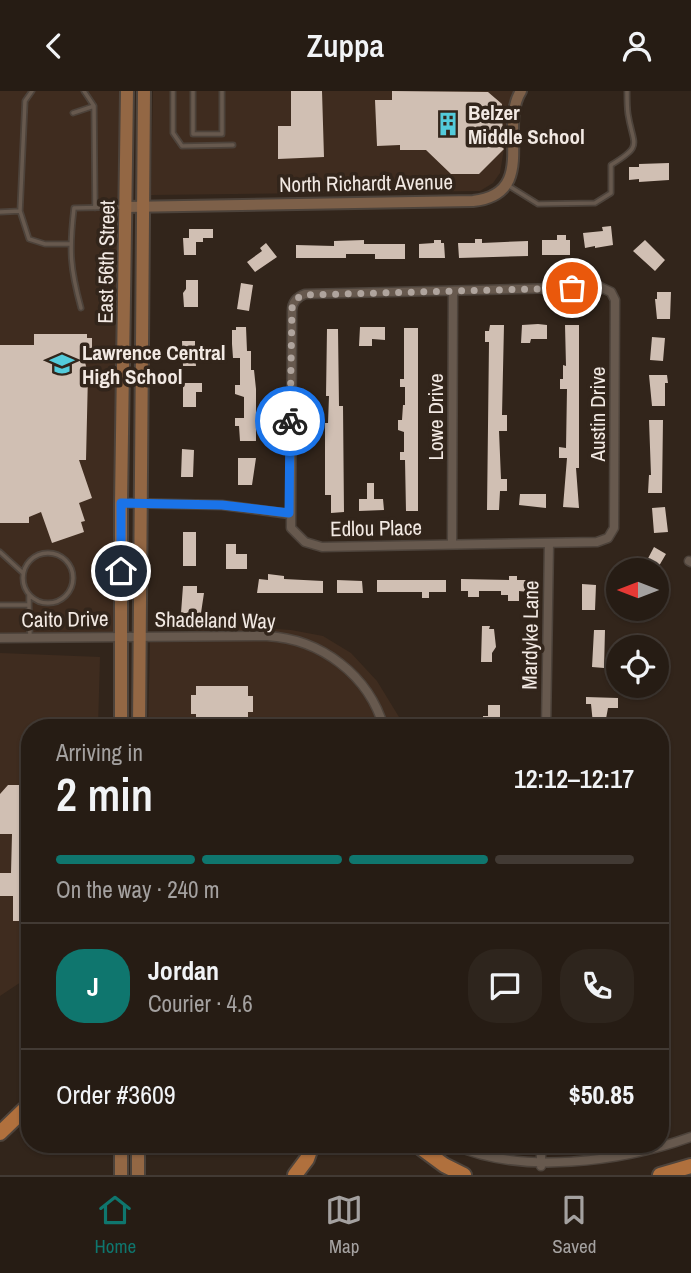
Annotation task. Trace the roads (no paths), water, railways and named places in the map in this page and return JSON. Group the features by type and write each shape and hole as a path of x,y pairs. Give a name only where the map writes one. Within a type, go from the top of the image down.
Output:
{"highway":[{"path":"0,1133 21,1113"},
{"path":"295,1175 309,1153"},
{"path":"428,1153 464,1175"},
{"path":"660,1175 691,1165"}],"main road":[{"name":"East 56th Street","path":"127,91 121,503 138,719"},
{"name":"East 56th Street","path":"122,719 141,504 144,91"},
{"path":"121,1153 121,1175"},
{"path":"138,1153 138,1175"}],"street":[{"path":"506,184 513,167 513,109 521,91"},
{"name":"North Richardt Avenue","path":"125,207 473,201 488,199 506,184"},
{"name":"Austin Drive","path":"453,291 600,287 611,292 615,300 614,528 610,537"},
{"path":"121,503 222,505 289,513 292,311 295,300 306,294 453,291"},
{"name":"Lowe Drive","path":"452,544 453,291"},
{"name":"Edlou Place","path":"289,513 291,529 301,540 316,546 597,542 610,537"},
{"name":"Mardyke Lane","path":"546,719 549,543"},
{"name":"Caito Drive","path":"0,638 131,636"},
{"name":"Shadeland Way","path":"131,636 267,636 305,644 328,655 355,676 370,696 380,719"},
{"path":"669,1142 691,1137"},
{"path":"471,1153 512,1165 541,1166 575,1164 621,1153"},
{"path":"541,1153 541,1166"}],"lane":[{"path":"32,91 25,101 20,211 29,239 45,244 70,244"},
{"path":"84,91 93,106 95,208"},
{"path":"173,91 173,133 182,146 233,145"},
{"path":"193,91 193,134 222,134 222,91"},
{"path":"506,184 538,204 594,203 611,193 611,165 631,152 635,141 628,116 627,91"},
{"path":"73,113 93,106"},
{"path":"81,308 71,273 70,244 74,208 125,207"},
{"path":"0,212 20,211"},
{"path":"0,552 23,573"},
{"path":"29,596 43,604 59,602 71,590 73,573 65,558 48,553 32,558 23,573 23,582 29,596 30,637"},
{"path":"0,605 29,605"},
{"path":"482,1153 482,1158"}],"place":[{"name":"Belzer Middle School","path":"448,124"},
{"name":"Lawrence Central High School","path":"62,364"}]}
